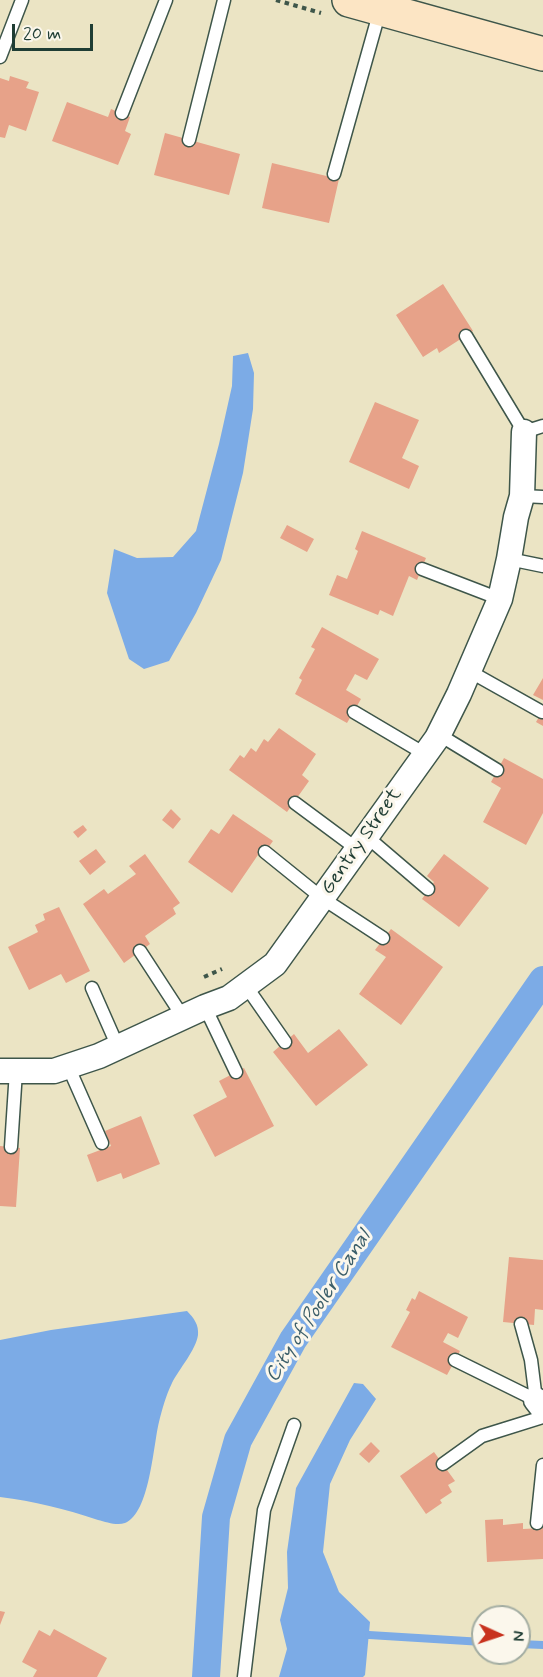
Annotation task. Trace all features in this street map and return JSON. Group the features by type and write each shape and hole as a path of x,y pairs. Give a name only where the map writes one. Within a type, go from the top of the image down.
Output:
{"street":[{"path":"349,0 543,54"},
{"name":"Gentry Street","path":"8,1071 54,1071 118,1047 229,998 275,964 432,744 469,671 500,599 516,517 532,496 533,429"}],"lane":[{"path":"0,57 22,0"},
{"path":"122,113 166,0"},
{"path":"189,140 224,0"},
{"path":"334,174 381,9"},
{"path":"466,336 533,429"},
{"path":"509,559 543,566"},
{"path":"422,569 500,599"},
{"path":"469,671 542,712"},
{"path":"354,712 497,770"},
{"path":"295,803 361,843 429,889"},
{"path":"265,852 322,898 383,938"},
{"path":"140,951 183,1017"},
{"path":"246,986 285,1042"},
{"path":"92,988 118,1047"},
{"path":"205,1007 236,1072"},
{"path":"68,1066 102,1143"},
{"path":"8,1071 11,1147"},
{"path":"521,1324 531,1360 540,1409"},
{"path":"455,1360 540,1409"},
{"path":"443,1464 482,1436 540,1409"},
{"path":"244,1677 264,1510 294,1425"},
{"path":"537,1523 543,1465"}],"path":[{"path":"169,994 226,968"}],"water":[{"path":"248,353 254,373 253,409 243,473 221,560 196,613 169,661 144,669 129,659 107,593 114,549 137,558 173,557 196,531 232,386 233,356"},
{"path":"187,1311 197,1325 197,1341 166,1397 145,1493 133,1517 125,1523 112,1523 49,1506 0,1497 0,1340 51,1330"},
{"path":"354,1383 363,1384 376,1399 350,1440 330,1484 323,1552 339,1592 370,1622 365,1675 363,1677 279,1677 287,1649 280,1620 288,1588 287,1552 296,1488"}],"building":[{"path":"10,76 29,82 26,88 39,92 26,131 9,125 5,138 0,137 0,78 9,81"},
{"path":"67,102 108,117 111,109 130,117 125,131 131,134 118,165 52,141"},
{"path":"165,133 240,154 229,195 154,175"},
{"path":"272,163 339,179 329,223 262,208"},
{"path":"443,284 473,331 439,353 437,348 423,357 396,315"},
{"path":"375,402 419,420 402,458 419,466 409,489 349,462"},
{"path":"287,525 314,539 307,552 280,538"},
{"path":"362,531 426,558 417,580 409,576 393,616 380,610 378,615 329,595 337,575 347,579 358,551 355,549"},
{"path":"322,627 379,659 367,680 355,674 346,690 361,699 347,723 295,694 302,680 299,678 315,649 311,647"},
{"path":"543,678 543,700 533,695"},
{"path":"543,710 543,726 536,722"},
{"path":"279,728 316,754 302,775 309,781 287,812 229,770 240,755 244,758 251,748 256,752 264,739 268,742"},
{"path":"504,758 543,779 543,813 526,845 483,822 501,788 491,782"},
{"path":"171,809 181,819 173,829 162,820"},
{"path":"233,814 273,841 265,852 262,849 232,893 188,862 211,829 219,834"},
{"path":"83,825 87,830 78,838 73,832"},
{"path":"96,849 106,862 90,875 79,861"},
{"path":"145,854 180,903 173,908 176,914 145,936 150,944 124,963 83,904 104,889 108,894 136,874 129,866"},
{"path":"444,854 489,888 459,927 422,899 434,882 427,876"},
{"path":"59,907 90,971 66,983 61,974 29,990 8,947 38,932 35,925 45,920 43,914"},
{"path":"391,929 443,967 401,1025 359,994 386,957 375,950"},
{"path":"339,1029 368,1065 316,1106 273,1052 294,1034 308,1053"},
{"path":"244,1068 274,1126 215,1157 193,1115 227,1097 219,1081"},
{"path":"141,1116 160,1164 123,1179 121,1173 97,1182 87,1155 111,1146 105,1131"},
{"path":"0,1146 20,1148 16,1207 0,1206"},
{"path":"509,1257 543,1260 543,1310 535,1309 534,1325 503,1322"},
{"path":"419,1291 468,1317 458,1338 448,1333 443,1342 460,1351 447,1375 391,1347 410,1312 406,1310 412,1298 415,1300"},
{"path":"371,1442 380,1451 369,1463 359,1454"},
{"path":"434,1452 455,1481 448,1485 452,1492 440,1500 442,1503 426,1514 400,1476"},
{"path":"503,1519 503,1525 523,1523 523,1529 543,1528 543,1559 487,1562 485,1520"},
{"path":"0,1611 5,1612 0,1625"},
{"path":"54,1629 107,1658 97,1677 33,1677 37,1670 22,1662 39,1630 50,1636"}],"waterway":[{"name":"City of Pooler Canal","path":"206,1677 216,1517 238,1440 293,1340 543,980"},
{"path":"369,1635 471,1641"},
{"path":"531,1644 543,1645"}]}
